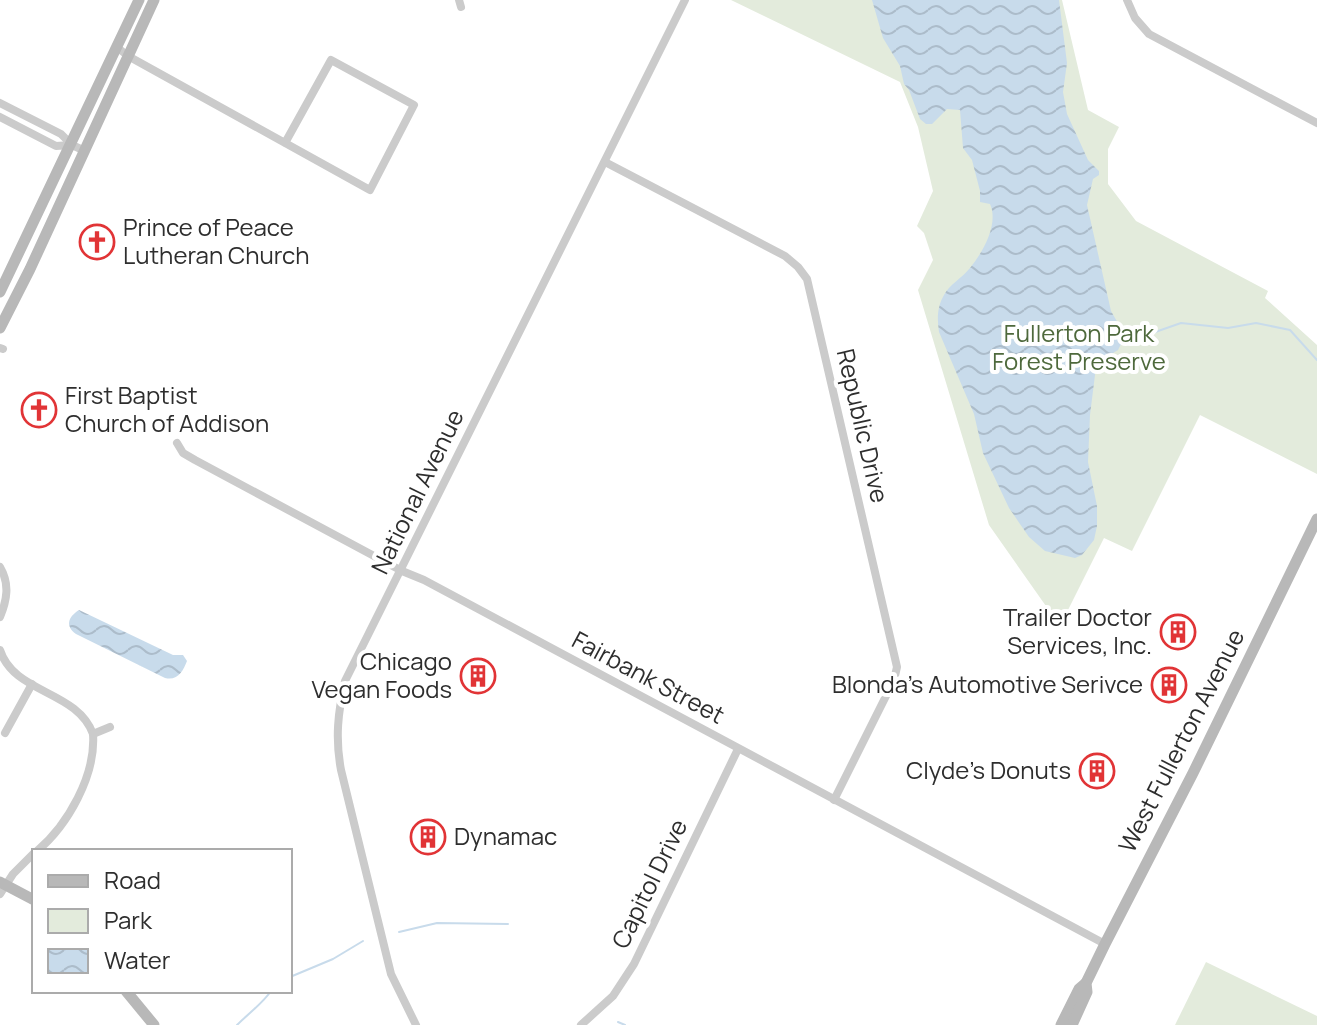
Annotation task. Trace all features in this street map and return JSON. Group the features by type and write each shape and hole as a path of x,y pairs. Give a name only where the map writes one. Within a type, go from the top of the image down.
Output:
{"main road":[{"path":"0,328 85,151 123,52 139,0"},
{"path":"0,292 72,145 154,0"},
{"path":"22,247 37,254"},
{"path":"7,276 23,284"},
{"name":"West Fullerton Avenue","path":"1061,1025 1079,989 1086,983 1193,773 1317,519"},
{"path":"2,886 32,899"},
{"name":"West Fullerton Avenue","path":"1072,1025 1087,992 1086,983"},
{"path":"128,993 154,1025"}],"street":[{"name":"National Avenue","path":"416,1025 391,974 336,746 338,710 345,681 685,0"},
{"path":"1127,0 1135,18 1149,34 1317,123"},
{"path":"123,52 285,143 370,190 414,105 331,60 285,143"},
{"path":"0,103 61,134 72,145 85,151"},
{"path":"0,117 56,146 72,145"},
{"name":"Republic Drive","path":"605,162 785,256 807,279 897,667 894,680 834,800"},
{"name":"Fairbank Street","path":"177,443 183,453 195,460 1105,944"},
{"path":"0,567 7,585 0,617"},
{"path":"0,650 9,668 74,707 90,724 93,734 92,764 58,833 39,849"},
{"path":"5,733 32,684"},
{"path":"93,734 110,727"},
{"name":"Capitol Drive","path":"581,1025 613,996 634,964 738,749"},
{"path":"2,886 32,855"}],"green space":[{"name":"Fullerton Park Forest Preserve","path":"731,0 1062,0 1088,110 1119,127 1108,149 1108,184 1136,221 1268,291 1265,298 1317,345 1317,474 1200,415 1132,551 1104,538 1060,626 989,525 918,290 933,260 924,233 917,226 933,191 918,127 900,82"},
{"path":"1206,962 1317,1016 1317,1025 1175,1025"}],"water":[{"path":"872,0 1059,0 1067,63 1063,92 1067,114 1088,160 1099,171 1093,179 1087,205 1111,311 1119,325 1121,344 1096,367 1088,462 1097,506 1097,526 1094,540 1082,555 1075,558 1045,551 1029,537 1009,508 983,453 974,414 939,332 938,318 940,304 947,291 980,254 991,229 992,212 990,204 980,202 972,160 963,148 960,110 947,109 932,124 920,119 904,84 900,66 883,38"},
{"path":"79,610 173,655 183,655 187,661 184,668 177,677 165,678 76,634 69,622"}],"waterway":[{"path":"1121,344 1181,323 1228,328 1256,323 1290,330 1317,360"},
{"path":"399,932 437,923 508,924"},
{"path":"292,976 333,959 363,941"},
{"path":"237,1025 269,993"},
{"path":"618,1022 625,1025"}],"place":[{"name":"Prince of Peace Lutheran Church","path":"97,242"},
{"name":"First Baptist Church of Addison","path":"39,410"},
{"name":"Trailer Doctor Services, Inc.","path":"1178,632"},
{"name":"Chicago Vegan Foods","path":"478,676"},
{"name":"Blonda's Automotive Serivce","path":"1169,685"},
{"name":"Clyde's Donuts","path":"1097,771"},
{"name":"Dynamac","path":"428,837"}]}
